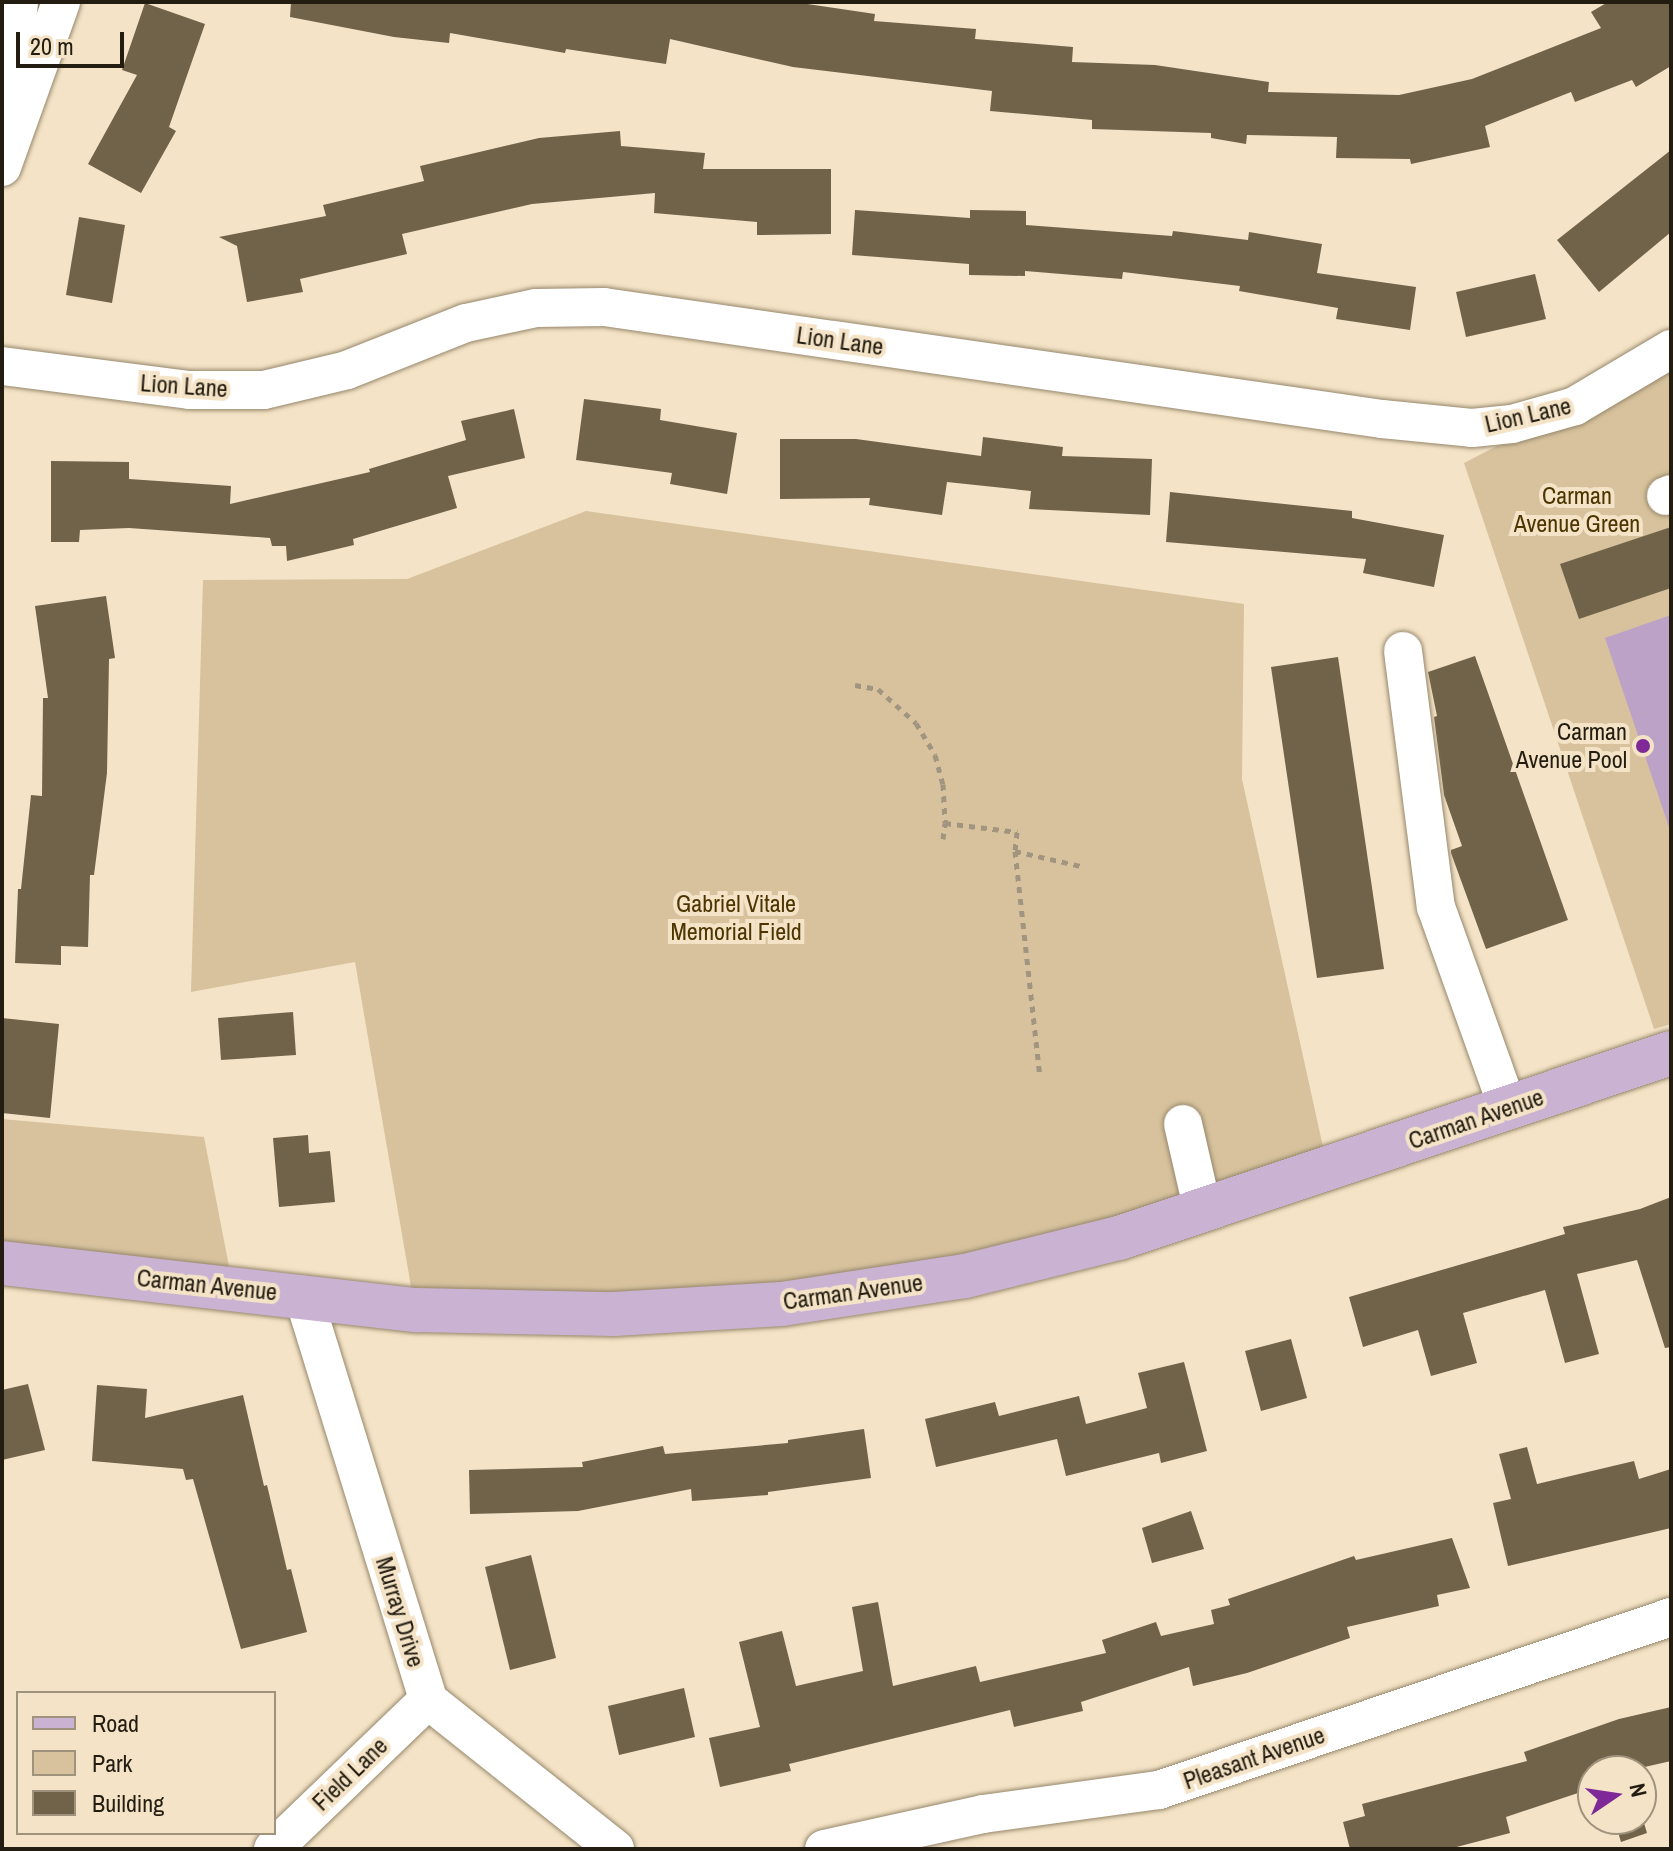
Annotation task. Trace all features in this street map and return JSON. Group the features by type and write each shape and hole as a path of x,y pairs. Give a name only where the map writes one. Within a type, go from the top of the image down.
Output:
{"main road":[{"name":"Carman Avenue","path":"2,1263 417,1310 599,1314 782,1304 965,1276 1119,1238 1671,1053"}],"street":[{"path":"2,157 19,2"},
{"path":"2,167 61,2"},
{"name":"Lion Lane","path":"2,366 189,390 264,390 347,370 466,323 536,308 604,307 1382,419 1472,428 1512,424 1575,406 1671,349"},
{"path":"1403,651 1436,907 1508,1108"},
{"path":"1183,1124 1203,1211"},
{"name":"Murray Drive","path":"303,1295 428,1700 615,1849"},
{"name":"Pleasant Avenue","path":"824,1849 983,1814 1159,1790 1671,1617"},
{"name":"Field Lane","path":"273,1849 428,1700"}],"path":[{"path":"855,685 878,689 916,723 935,755 943,784 943,839"},
{"path":"945,823 1017,832 1015,851 1040,1077"},
{"path":"1015,851 1081,866"}],"green space":[{"name":"Carman Avenue Green","path":"1671,356 1671,1024 1654,1029 1464,463"},
{"name":"Gabriel Vitale Memorial Field","path":"586,511 1244,604 1242,779 1327,1165 1118,1229 773,1298 414,1304 355,962 191,992 203,580 407,579"},
{"path":"2,1119 204,1137 232,1282 2,1258"}],"shaded area":[{"path":"1671,615 1671,833 1605,638"}],"building":[{"path":"291,2 794,2 875,14 874,21 976,29 975,39 1073,47 1072,62 1155,65 1269,82 1268,92 1399,95 1472,79 1601,28 1591,12 1608,2 1671,2 1671,66 1636,87 1632,80 1575,102 1571,92 1485,126 1490,147 1411,164 1410,159 1336,158 1337,137 1247,135 1246,144 1211,138 1211,133 1092,129 1092,120 990,111 992,91 793,67 670,39 666,64 566,49 565,53 450,33 449,43 394,37 290,17"},
{"path":"145,3 205,24 169,127 176,131 141,193 88,164 137,75 122,70"},
{"path":"620,131 621,146 705,153 703,169 831,169 831,234 757,235 757,222 654,213 655,193 532,204 402,234 407,254 300,279 303,292 247,302 237,246 219,237 326,216 323,205 424,181 420,166 539,138"},
{"path":"1671,150 1671,232 1599,292 1557,240"},
{"path":"855,210 970,218 970,210 1026,211 1026,225 1172,236 1173,231 1248,240 1249,232 1322,244 1317,273 1416,287 1410,330 1336,319 1338,308 1239,291 1240,286 1123,272 1122,279 1025,271 1025,276 969,275 969,264 852,255"},
{"path":"79,217 125,225 112,303 66,295"},
{"path":"1535,274 1546,319 1466,337 1456,292"},
{"path":"584,399 661,409 660,420 737,433 727,494 670,484 672,473 576,460"},
{"path":"514,409 525,458 448,476 457,508 353,539 354,545 287,561 286,546 272,546 270,538 129,528 80,530 79,542 51,542 51,461 129,462 129,479 231,486 230,504 370,472 369,469 466,440 461,421"},
{"path":"983,437 1063,447 1062,456 1152,459 1150,515 1029,509 1031,491 947,482 942,515 869,505 870,498 780,499 780,439 856,439 981,456"},
{"path":"1170,492 1352,511 1352,518 1444,535 1434,587 1363,573 1366,559 1166,542"},
{"path":"1671,527 1671,588 1579,619 1560,564"},
{"path":"106,596 115,658 109,659 107,773 94,875 90,875 88,947 61,946 61,965 15,963 18,889 21,889 31,795 42,796 43,698 48,698 35,606"},
{"path":"1475,656 1568,920 1486,949 1451,853 1451,850 1462,846 1444,795 1434,717 1437,716 1428,672"},
{"path":"1338,657 1384,969 1317,978 1271,667"},
{"path":"293,1012 296,1055 221,1060 218,1018"},
{"path":"2,1018 59,1024 50,1118 2,1113"},
{"path":"308,1135 309,1153 330,1151 335,1202 279,1207 273,1138"},
{"path":"1671,1197 1671,1347 1665,1348 1637,1260 1577,1274 1599,1354 1565,1363 1545,1290 1463,1313 1477,1363 1431,1376 1418,1330 1363,1347 1349,1297 1565,1234 1563,1227 1640,1209"},
{"path":"1291,1339 1307,1398 1261,1411 1245,1351"},
{"path":"1184,1362 1207,1451 1161,1463 1159,1453 1066,1476 1057,1439 936,1467 925,1419 995,1402 999,1416 1079,1396 1086,1424 1147,1408 1138,1373"},
{"path":"28,1384 45,1450 2,1460 2,1390"},
{"path":"97,1385 147,1389 145,1418 243,1395 264,1486 267,1485 287,1570 291,1569 307,1632 241,1649 193,1479 186,1480 183,1469 92,1461"},
{"path":"864,1429 871,1478 768,1492 768,1495 692,1501 691,1489 578,1511 470,1514 469,1470 583,1467 582,1462 663,1446 665,1454 788,1443 788,1440"},
{"path":"1527,1447 1537,1484 1634,1461 1639,1479 1671,1469 1671,1528 1508,1566 1493,1503 1511,1499 1499,1454"},
{"path":"1191,1511 1204,1549 1152,1563 1142,1528"},
{"path":"1452,1538 1470,1588 1437,1595 1439,1606 1347,1627 1350,1638 1247,1673 1193,1686 1189,1667 1081,1702 1083,1711 1014,1727 1010,1710 789,1764 791,1771 720,1787 709,1738 760,1727 739,1642 782,1631 796,1686 863,1671 852,1607 878,1602 893,1686 976,1666 980,1682 1106,1653 1102,1640 1156,1622 1161,1636 1214,1624 1211,1610 1230,1605 1228,1599 1354,1556 1356,1560"},
{"path":"531,1555 556,1658 510,1670 485,1567"},
{"path":"684,1688 695,1737 619,1755 608,1706"},
{"path":"1671,1707 1671,1761 1657,1764 1657,1755 1577,1755 1577,1793 1506,1817 1510,1833 1449,1849 1350,1849 1343,1822 1365,1816 1362,1804 1527,1761 1524,1752 1619,1719"},
{"path":"1619,1835 1641,1835 1621,1842"}],"place":[{"name":"Carman Avenue Pool","path":"1643,746"}]}
